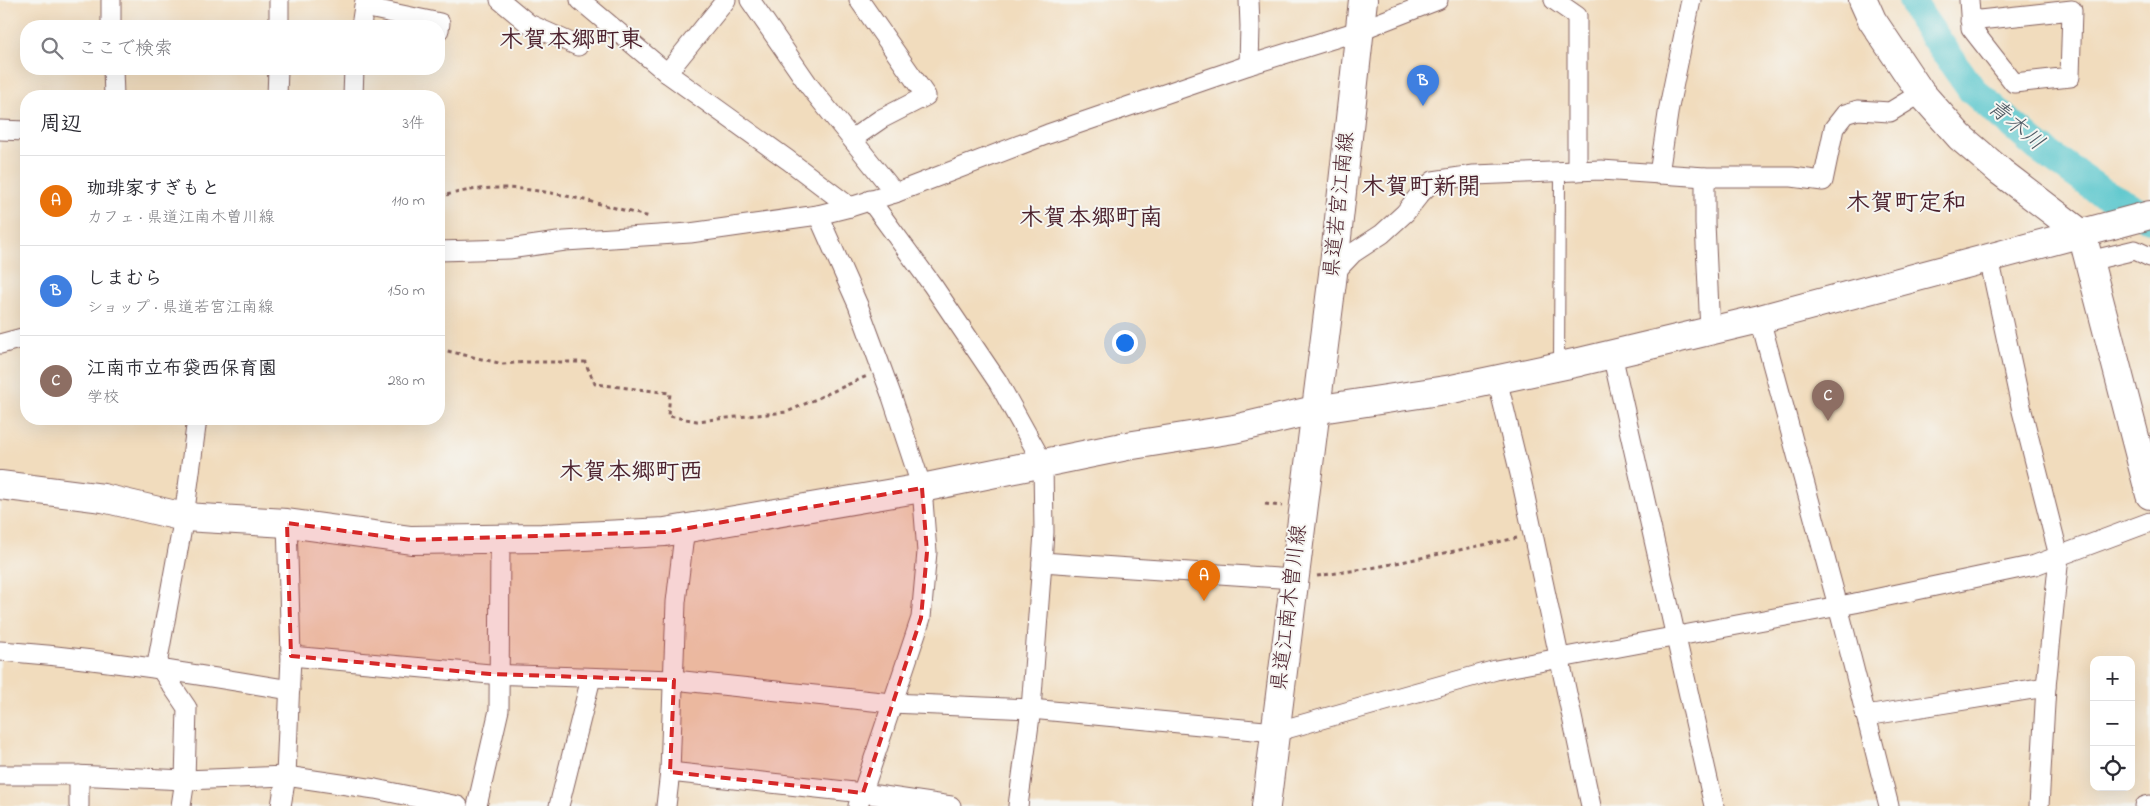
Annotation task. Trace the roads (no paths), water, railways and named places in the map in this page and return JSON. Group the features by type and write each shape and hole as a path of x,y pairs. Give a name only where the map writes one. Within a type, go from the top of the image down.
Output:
{"street":[{"path":"111,0 111,20"},
{"path":"278,20 279,0"},
{"path":"580,0 667,73 850,207"},
{"path":"667,73 726,0"},
{"path":"750,0 810,87 895,193"},
{"path":"852,139 881,119 926,96 859,0"},
{"path":"1249,0 1249,65"},
{"name":"県道若宮江南線","path":"1314,410 1333,274 1362,0"},
{"path":"445,251 509,249 566,242 690,233 818,215 850,207 895,193 1048,134 1249,65 1358,31 1438,0"},
{"path":"1554,0 1577,16 1569,172"},
{"path":"1659,174 1669,107 1691,0"},
{"path":"1863,0 1872,20 1921,93 1960,138 2082,234 2150,495"},
{"path":"1969,0 1970,21 1971,28 2014,83 2070,77 2072,10 1970,21"},
{"path":"507,2 529,24 578,46"},
{"path":"362,20 364,3 429,20"},
{"path":"113,75 114,90"},
{"path":"277,90 278,75"},
{"path":"353,90 354,75"},
{"path":"1333,274 1353,253 1382,234 1406,213 1420,194 1434,181 1474,175 1601,170 1705,177 1792,177 1823,181 1834,128 1845,114 1858,110 1890,112 1921,93"},
{"path":"0,130 20,131"},
{"path":"1705,177 1710,331"},
{"path":"870,200 933,286 998,382 1043,463 1044,532 1031,710 1020,806 1014,806"},
{"path":"818,215 858,305 882,369 922,488 927,552 921,618 891,703 861,799"},
{"path":"0,485 103,498 184,517 287,523 411,540 500,539 666,532 685,527 790,512 922,488 1127,446 1234,429 1314,410 1452,389 1560,366 1760,319 2150,215"},
{"path":"2089,261 2134,250 2150,256"},
{"path":"1989,258 2022,411 2059,556 2046,687 2039,806"},
{"path":"1760,319 1838,606 1889,806"},
{"path":"0,344 20,339"},
{"path":"1612,354 1714,806"},
{"path":"1497,379 1533,535 1591,806"},
{"name":"県道江南木曽川線","path":"1266,806 1314,410"},
{"path":"181,806 185,780 187,708 160,668 158,659 184,517 196,425"},
{"path":"291,656 500,675 674,680 891,703 1031,710 1275,732 1496,670 1674,635 1838,606 2035,565 2150,522"},
{"path":"281,806 286,776 291,656 287,523"},
{"path":"666,806 670,772 676,602 685,527"},
{"path":"477,806 499,710 500,539"},
{"path":"1042,562 1294,579"},
{"path":"0,652 58,655 160,668 290,690"},
{"path":"559,806 591,678"},
{"path":"1866,716 2046,687"},
{"path":"670,772 861,799 951,806"},
{"path":"79,775 79,806"},
{"path":"0,776 79,775 185,780 286,776 373,798 449,805"},
{"path":"2146,806 2150,805"}],"lane":[{"path":"1560,366 1569,172"}],"waterway":[{"name":"青木川","path":"1913,0 1920,16 1972,90 2038,147 2100,191 2150,218"}],"place":[{"name":"しまむら","path":"1423,106"},
{"name":"江南市立布袋西保育園","path":"1828,421"},
{"name":"珈琲家すぎもと","path":"1204,601"}],"district":[{"name":"木賀本郷町東","path":"571,41"},
{"name":"木賀町新開","path":"1421,188"},
{"name":"木賀町定和","path":"1906,204"},
{"name":"木賀本郷町南","path":"1091,219"},
{"name":"木賀本郷町西","path":"631,473"}]}
